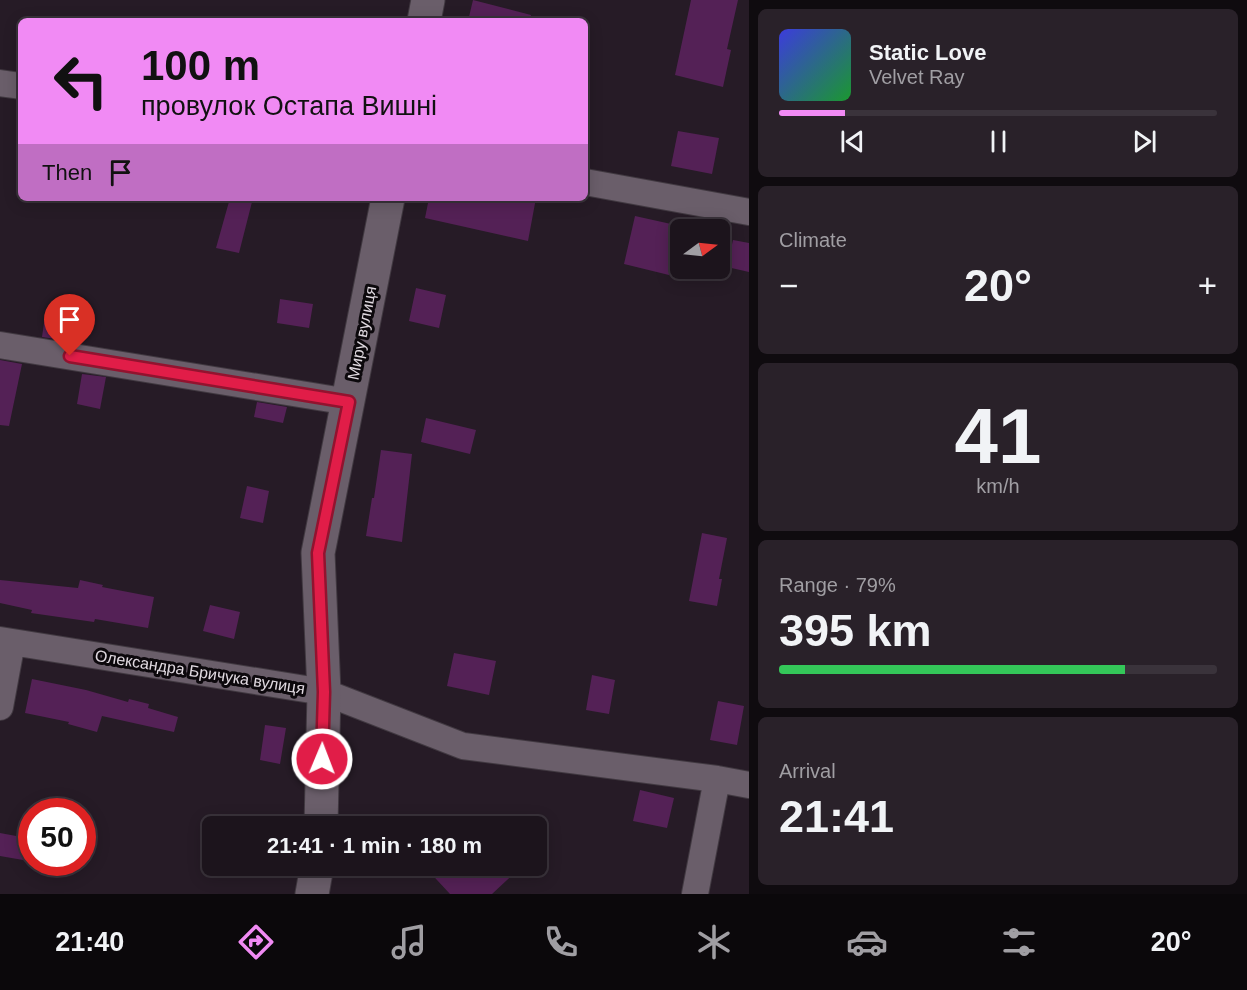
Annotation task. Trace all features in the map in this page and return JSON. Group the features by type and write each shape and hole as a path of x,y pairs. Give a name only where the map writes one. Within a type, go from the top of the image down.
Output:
{"main road":[{"path":"425,18 428,0"},
{"name":"Миру вулиця","path":"321,816 324,692 318,553 387,201"},
{"path":"312,894 315,876"}],"street":[{"path":"0,83 18,86"},
{"path":"588,183 749,212"},
{"path":"0,345 349,402"},
{"path":"0,707 6,641"},
{"name":"Олександра Бричука вулиця","path":"6,641 324,692 462,746 749,785"},
{"path":"695,894 717,779"}],"building":[{"path":"473,0 531,15 530,18 469,18"},
{"path":"691,0 738,0 727,49 731,50 723,87 675,75"},
{"path":"678,131 719,138 712,174 671,166"},
{"path":"229,201 252,201 239,253 216,248"},
{"path":"428,201 535,201 528,241 425,218"},
{"path":"635,216 670,224 669,275 624,264"},
{"path":"733,240 749,243 749,272 730,268"},
{"path":"416,288 446,295 439,328 409,321"},
{"path":"280,299 313,304 309,328 277,323"},
{"path":"46,309 67,312 63,340 42,337"},
{"path":"0,360 22,364 9,426 0,425"},
{"path":"82,374 106,377 100,409 77,404"},
{"path":"257,402 287,407 283,423 254,417"},
{"path":"426,418 476,430 470,454 421,442"},
{"path":"381,450 412,454 402,542 366,536"},
{"path":"247,486 269,491 263,523 240,518"},
{"path":"702,533 727,538 719,579 722,579 717,606 689,601"},
{"path":"0,580 78,588 80,580 103,585 102,587 154,597 148,628 95,619 94,622 31,613 32,610 0,603"},
{"path":"210,605 240,612 234,639 203,631"},
{"path":"454,653 496,661 489,695 447,686"},
{"path":"592,675 615,680 609,714 586,710"},
{"path":"32,679 86,690 128,702 129,699 149,704 148,708 178,717 174,732 102,716 97,732 68,724 69,722 25,713"},
{"path":"718,701 744,706 737,745 710,740"},
{"path":"265,725 286,728 280,764 260,760"},
{"path":"640,790 674,798 667,828 633,821"},
{"path":"0,833 18,836 18,859 0,856"},
{"path":"433,876 511,876 492,894 450,894"}],"route":[{"path":"70,356 349,402 318,553 324,692 322,759"}]}
